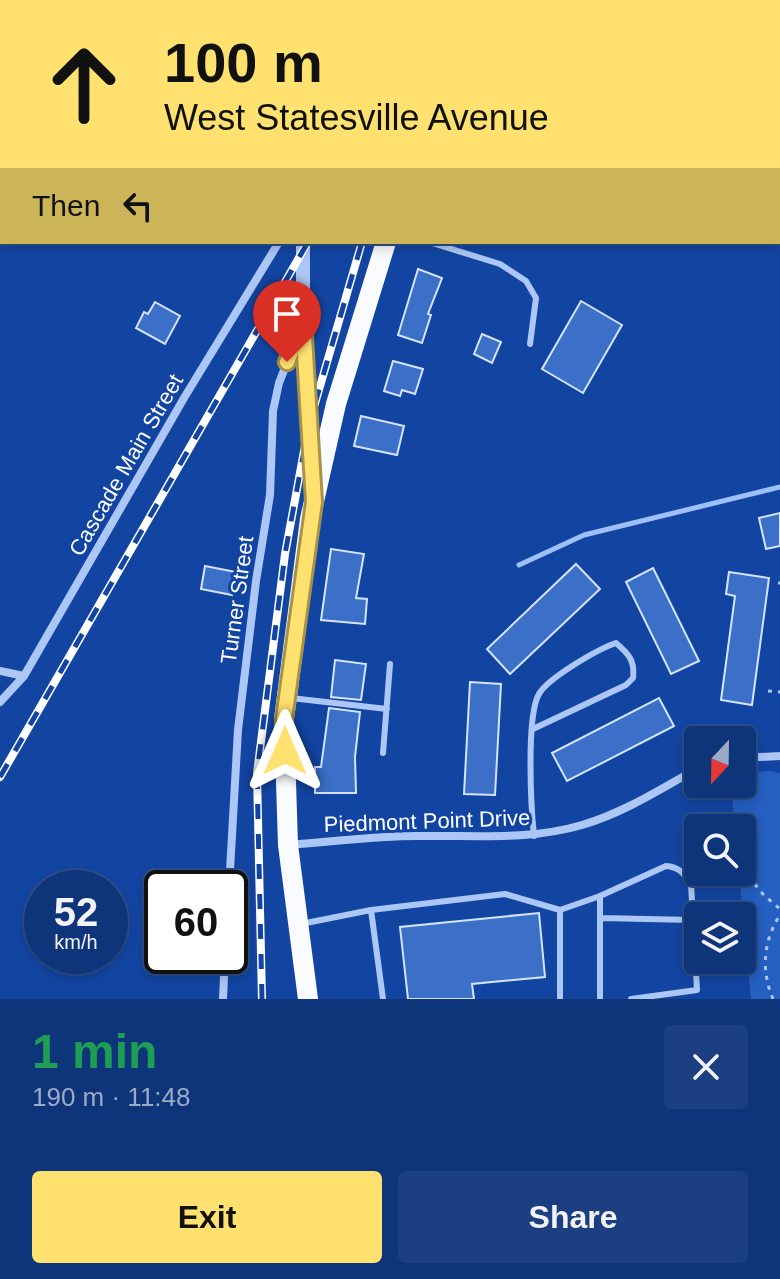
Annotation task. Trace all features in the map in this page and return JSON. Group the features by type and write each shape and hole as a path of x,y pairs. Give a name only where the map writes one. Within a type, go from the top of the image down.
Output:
{"main road":[{"path":"308,999 288,845 284,719 314,502 336,404 385,244"}],"street":[{"name":"Cascade Main Street","path":"0,702 24,676 184,398 278,244"},
{"path":"303,244 303,321 314,502"},
{"name":"Turner Street","path":"230,870 238,730 270,495 273,411 279,383 303,321"},
{"path":"0,671 24,676"},
{"path":"756,757 780,756"},
{"name":"Piedmont Point Drive","path":"288,845 417,836 534,836 584,825 645,798 684,776"},
{"path":"223,999 224,974"}],"lane":[{"path":"435,244 500,264 526,281 536,298 530,344"},
{"path":"533,729 626,685 633,678 630,654 616,643 598,649 541,690 533,712 530,798 534,836"},
{"path":"383,753 390,664"},
{"path":"287,698 387,709"},
{"path":"298,924 371,910 505,894 560,910 600,896 666,866 675,867 691,884 692,902"},
{"path":"600,896 600,999"},
{"path":"371,910 383,999"},
{"path":"560,910 560,999"},
{"path":"600,918 684,920"},
{"path":"631,999 697,990 696,974"}],"path":[{"path":"768,691 780,692"},
{"path":"756,886 780,909"},
{"path":"773,999 765,975 765,958 769,934 780,915"}],"shaded area":[{"path":"756,772 780,773 780,999 751,999 749,974 756,974 756,902 742,902 740,886 756,886 756,814 734,814 732,798 756,798"}],"building":[{"path":"418,269 442,278 428,314 431,315 422,343 398,335"},
{"path":"581,301 622,325 583,393 542,369"},
{"path":"155,302 180,316 165,344 136,328 144,312 148,314"},
{"path":"482,334 501,342 492,363 474,354"},
{"path":"393,361 423,369 415,394 402,390 400,396 384,391"},
{"path":"361,416 404,426 397,455 354,446"},
{"path":"780,513 780,546 766,549 759,518"},
{"path":"331,549 364,554 356,598 367,599 365,624 321,620"},
{"path":"576,564 600,589 510,674 487,649"},
{"path":"205,566 236,572 232,595 201,589"},
{"path":"653,568 699,661 671,674 626,582"},
{"path":"729,572 769,578 752,705 721,700 735,596 726,594"},
{"path":"335,660 366,664 361,700 331,697"},
{"path":"470,682 501,684 495,795 464,794"},
{"path":"659,698 674,726 567,781 552,753"},
{"path":"329,708 360,712 355,757 356,793 315,793 315,767 321,767"},
{"path":"539,913 545,977 472,984 474,999 408,999 400,927"}],"waterway":[{"path":"519,565 584,535 780,487"}],"railway":[{"path":"0,777 307,244"},
{"path":"262,999 257,773 285,554 309,424 361,244"}],"route":[{"path":"285,751 284,719 314,502 303,321 287,362"}]}
